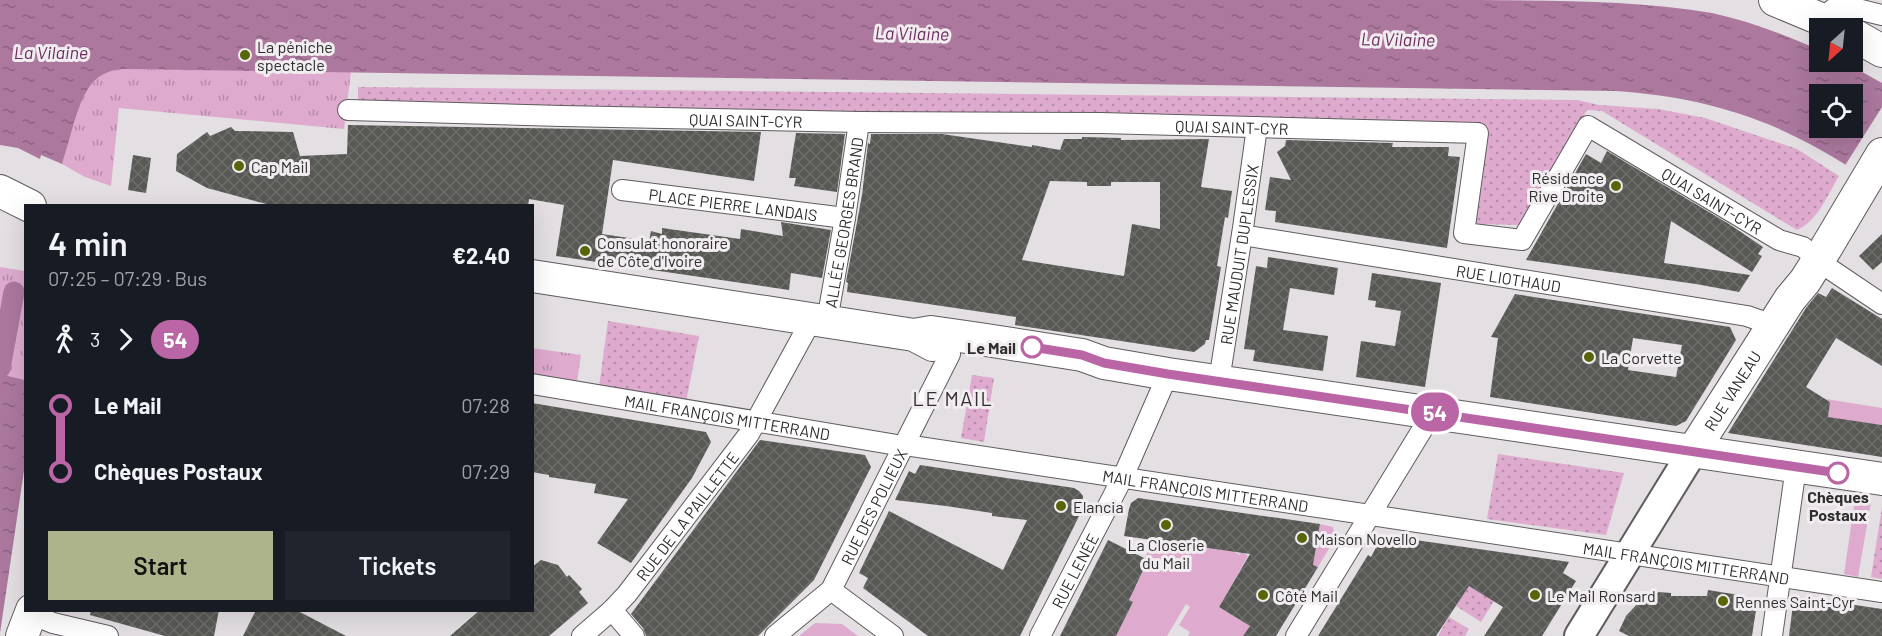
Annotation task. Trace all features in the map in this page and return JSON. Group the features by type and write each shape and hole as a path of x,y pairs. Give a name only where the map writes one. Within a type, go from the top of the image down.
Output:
{"main road":[{"path":"1775,0 1817,18"},
{"path":"1863,40 1882,51"},
{"name":"RUE VANEAU","path":"1579,636 1693,451 1791,299 1796,273 1817,259 1830,226 1852,202 1882,154"},
{"path":"0,191 26,204"},
{"path":"0,207 24,219"},
{"path":"534,276 914,335 950,354 1044,371 1104,363"},
{"path":"914,335 931,332 980,339 1082,355 1104,363 1168,374 1882,479"}],"street":[{"path":"1833,18 1837,6 1882,15"},
{"name":"QUAI SAINT-CYR","path":"348,110 859,122 1059,122 1478,133 1464,234 1522,240 1588,126 1779,240 1803,247 1882,304"},
{"name":"ALLÉE GEORGES BRAND","path":"820,320 845,218 859,122"},
{"name":"RUE MAUDUIT DUPLESSIX","path":"1219,381 1257,127"},
{"name":"PLACE PIERRE LANDAIS","path":"622,190 845,218"},
{"name":"RUE LIOTHAUD","path":"1242,235 1747,316 1773,325"},
{"name":"RUE DE LA PAILLETTE","path":"582,636 627,594 757,421 820,320"},
{"name":"RUE DES POLIEUX","path":"831,590 950,354"},
{"name":"RUE LENÉE","path":"1040,636 1123,477 1168,374"},
{"name":"MAIL FRANÇOIS MITTERRAND","path":"534,384 903,446 1882,592"},
{"path":"1296,636 1432,412"},
{"path":"1772,636 1796,467"},
{"path":"775,636 831,590 893,636"},
{"path":"612,610 634,636"},
{"path":"36,622 53,623 108,636"}],"green space":[{"path":"124,69 351,72 344,129 119,108 111,186 85,177 62,164 77,113 90,87 103,74"},
{"path":"358,87 1577,100 1599,105 1658,109 1705,118 1797,149 1839,176 1817,214 1797,230 1602,111 1587,110 1519,225 1474,224 1476,137 358,107"},
{"path":"0,267 24,271 24,380 0,374"},
{"path":"608,321 699,336 686,402 599,387"},
{"path":"534,348 581,355 577,381 534,374"},
{"path":"972,375 994,378 984,442 961,438"},
{"path":"1826,399 1882,408 1882,425 1845,420 1826,428 1830,402"},
{"path":"1498,454 1624,473 1606,535 1487,519"},
{"path":"1855,500 1871,502 1858,577 1844,574"},
{"path":"1882,507 1882,579 1871,577"},
{"path":"1320,524 1333,527 1337,535 1318,567 1313,565"},
{"path":"1154,540 1188,546 1190,541 1203,543 1203,547 1234,551 1239,555 1241,551 1248,556 1219,607 1250,626 1243,636 1188,636 1190,632 1179,625 1190,607 1186,604 1167,636 1116,636 1133,602 1125,598 1136,586 1144,569 1140,567"},
{"path":"1469,585 1499,593 1481,622 1456,606"},
{"path":"1449,617 1469,629 1465,636 1438,636"},
{"path":"815,623 842,624 858,636 799,636"}],"water":[{"name":"La Vilaine","path":"0,0 1479,0 1596,2 1683,9 1740,20 1809,46 1809,72 1862,72 1882,83 1882,187 1809,143 1755,119 1686,100 1616,91 124,69 103,74 90,87 77,113 62,164 41,155 40,159 18,148 0,145"},
{"path":"0,374 24,380 24,471 0,633"}],"pier":[{"path":"1882,107 1882,183 1879,188 1844,167"}],"building":[{"path":"348,125 761,132 754,181 613,160 602,234 649,241 651,231 662,234 662,228 740,239 741,229 783,236 781,222 831,230 822,278 791,273 789,290 556,256 564,205 529,199 528,204 267,204 207,188 176,171 177,154 207,132 210,136 231,127 235,131 293,132 300,156 347,154"},
{"path":"796,133 845,134 837,192 794,186 796,178 789,178"},
{"path":"871,134 942,134 1060,150 1064,139 1082,139 1082,137 1121,138 1121,140 1209,139 1201,187 1232,191 1217,266 1221,267 1209,340 1206,340 1205,344 1194,352 1015,325 1016,317 847,292 848,283 846,282 862,195 868,143 870,144","holes":["1050,181 1087,182 1087,186 1111,186 1111,182 1160,182 1160,229 1132,224 1124,276 1022,260"]},
{"path":"1286,140 1393,143 1392,147 1449,147 1448,156 1460,157 1447,248 1275,222 1276,211 1265,210 1270,177 1291,180 1277,152 1285,146"},
{"path":"1607,151 1763,247 1758,254 1762,256 1752,272 1671,221 1664,263 1750,275 1739,292 1526,260 1586,154 1601,163"},
{"path":"133,155 151,158 146,193 128,190"},
{"path":"1882,234 1882,262 1873,270 1859,256"},
{"path":"1268,257 1338,268 1334,295 1290,288 1283,330 1328,336 1323,371 1253,361 1255,350 1244,349 1256,266 1267,268"},
{"path":"1372,273 1441,283 1425,387 1356,377 1361,341 1395,346 1401,311 1375,307 1376,301 1368,300"},
{"path":"1832,288 1882,319 1882,366 1836,338 1806,387 1830,402 1828,417 1882,425 1882,457 1728,433 1806,308 1818,293 1826,297"},
{"path":"1515,294 1730,327 1736,340 1686,421 1676,426 1490,397 1498,338 1491,337","holes":["1633,338 1682,345 1676,377 1628,370"]},
{"path":"534,403 706,432 711,442 692,478 631,563 597,543 628,499 594,493 596,484 549,477 549,475 534,472"},
{"path":"760,440 865,455 871,467 814,580 758,636 646,636 643,628 631,614"},
{"path":"920,465 1074,488 1083,496 1082,510 1020,636 928,636 863,588 868,578 859,573 889,511 1003,570 1027,520 895,500 909,471 915,474"},
{"path":"1138,498 1320,524 1313,565 1318,567 1276,636 1243,636 1250,626 1219,607 1250,554 1124,536 1131,503"},
{"path":"1394,537 1569,562 1563,573 1576,581 1542,636 1484,636 1503,607 1469,586 1436,636 1318,636 1368,555 1371,557 1379,542"},
{"path":"1108,540 1148,560 1129,600 1133,602 1116,636 1060,636"},
{"path":"541,560 558,565 567,577 569,575 582,589 579,592 588,603 549,636 450,636 478,612 534,612 534,565"},
{"path":"1708,590 1739,595 1738,603 1754,606 1756,610 1752,636 1629,636 1619,631 1626,616 1642,599 1659,592 1671,593 1671,596 1707,596"},
{"path":"1794,596 1882,609 1882,636 1789,636"},
{"path":"91,612 219,612 214,636 165,636 90,615"},
{"path":"255,612 300,612 346,636 243,636"}],"waterway":[{"path":"0,368 14,292"}],"bus line":[{"name":"54","path":"1032,347 1082,355 1104,363 1168,374 1838,473"}],"place":[{"name":"La péniche spectacle","path":"245,55"},
{"name":"Cap Mail","path":"239,166"},
{"name":"Résidence Rive Droite","path":"1616,186"},
{"name":"Consulat honoraire de Côte d'Ivoire","path":"585,251"},
{"name":"Le Mail","path":"1032,347"},
{"name":"La Corvette","path":"1589,357"},
{"name":"Chèques Postaux","path":"1838,473"},
{"name":"Elancia","path":"1061,506"},
{"name":"La Closerie du Mail","path":"1166,525"},
{"name":"Maison Novello","path":"1302,538"},
{"name":"Côté Mail","path":"1263,595"},
{"name":"Le Mail Ronsard","path":"1535,595"},
{"name":"Rennes Saint-Cyr","path":"1723,601"}],"district":[{"name":"LE MAIL","path":"953,398"}]}
